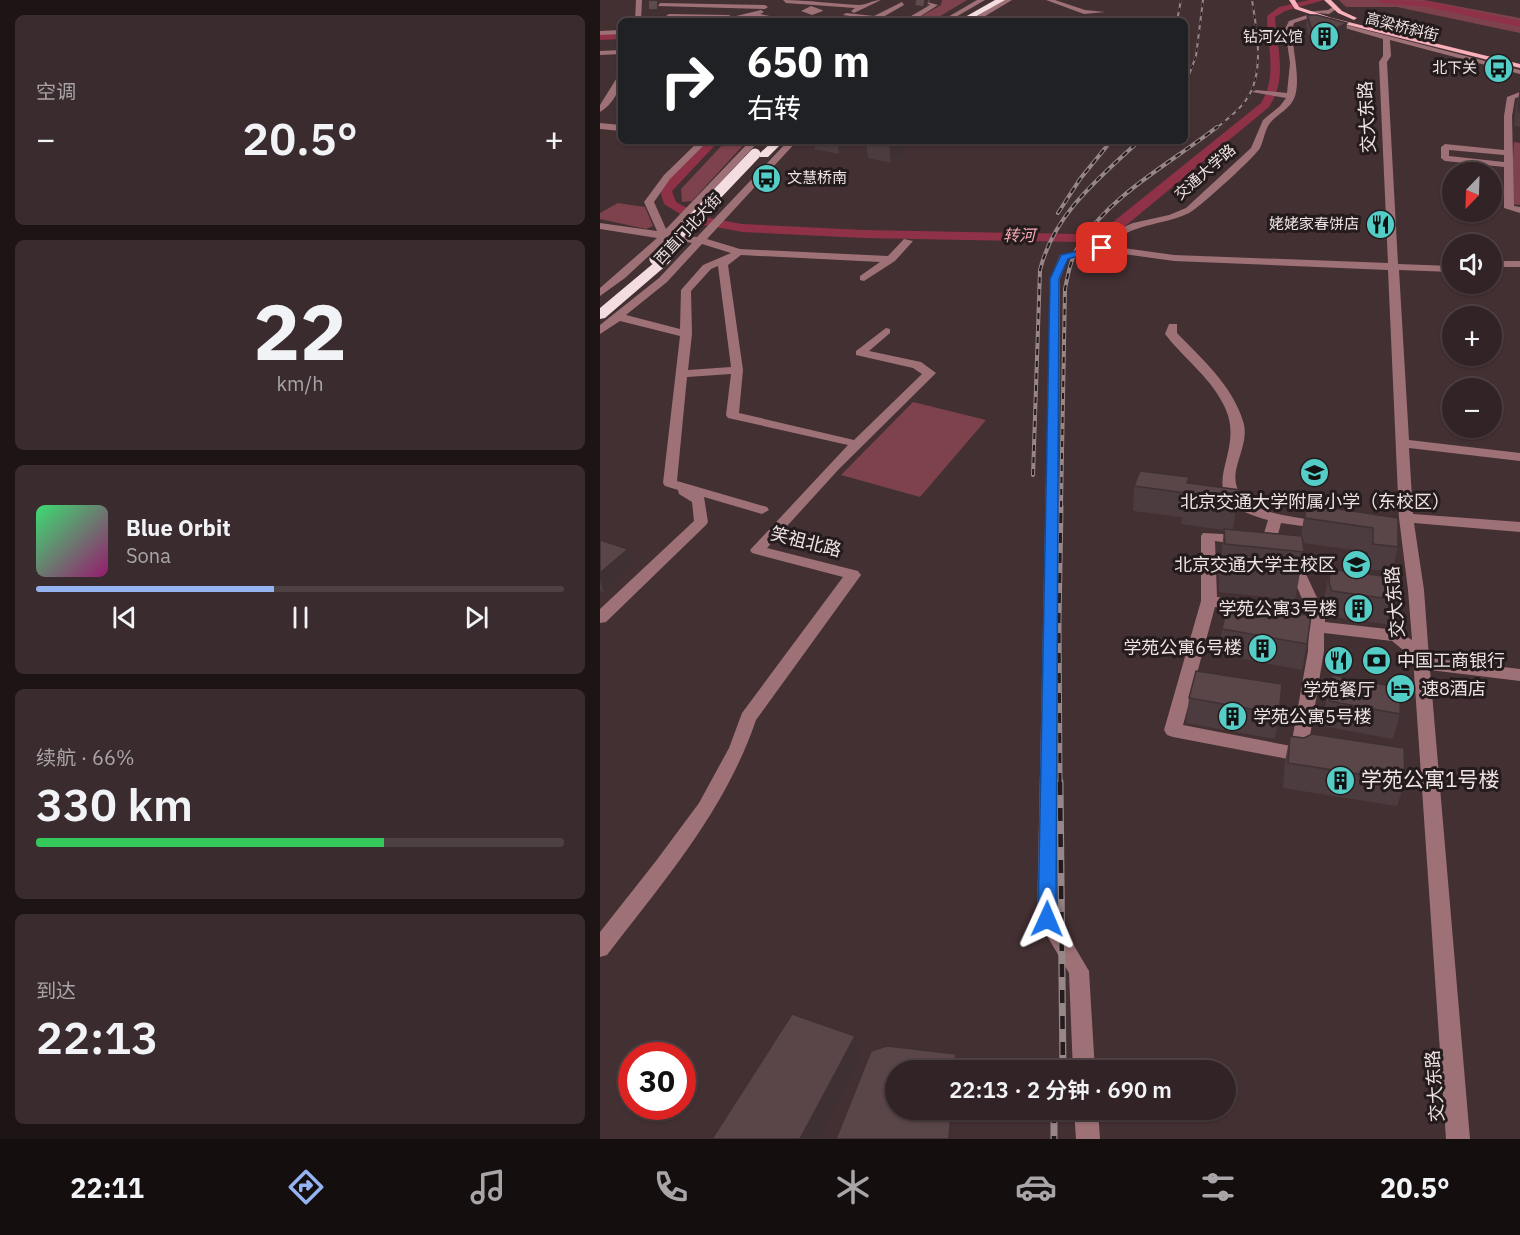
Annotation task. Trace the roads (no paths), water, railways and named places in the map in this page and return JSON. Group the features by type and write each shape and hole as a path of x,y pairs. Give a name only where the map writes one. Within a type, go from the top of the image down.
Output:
{"highway":[{"path":"956,18 971,5 987,0"},
{"path":"971,18 988,11 999,1"},
{"path":"960,18 999,1"},
{"path":"969,18 999,1"},
{"name":"西直门北大街","path":"760,155 767,144"},
{"name":"西直门北大街","path":"600,315 760,155 775,144"},
{"name":"西直门北大街","path":"600,306 657,257"}],"main road":[{"path":"1292,0 1297,8"},
{"name":"高梁桥斜街","path":"1332,5 1388,33 1520,63"},
{"name":"高梁桥斜街","path":"1388,33 1441,42 1520,63"}],"street":[{"path":"725,6 731,0"},
{"path":"849,18 863,7 878,0"},
{"path":"949,18 982,0"},
{"path":"999,1 1009,0"},
{"path":"999,1 1014,0"},
{"path":"1049,0 1084,12 1102,12"},
{"path":"733,18 749,15 787,1 863,7"},
{"path":"638,18 639,2 649,5"},
{"path":"798,18 807,13 804,11 817,9 828,3"},
{"path":"911,18 935,5 928,3"},
{"path":"875,18 902,4"},
{"path":"660,5 765,7"},
{"path":"1259,92 1286,95 1294,63 1289,25 1308,14 1329,12 1332,5"},
{"path":"729,18 739,6"},
{"name":"高梁桥斜街","path":"1297,8 1297,11 1388,33 1520,72"},
{"path":"977,18 988,11"},
{"path":"749,15 770,18"},
{"path":"669,16 708,18"},
{"path":"849,18 860,16 869,18"},
{"path":"600,33 618,32"},
{"name":"交大东路","path":"1388,33 1387,56 1383,62 1403,443 1406,518 1404,537 1416,590 1419,658 1458,1139"},
{"path":"600,41 618,41"},
{"path":"600,53 618,52"},
{"path":"600,110 618,83"},
{"path":"1520,94 1511,97 1508,116 1509,208 1520,210"},
{"name":"交通大学路","path":"1102,248 1114,235 1136,225 1172,217 1189,210 1255,149 1266,122 1283,108 1286,95"},
{"path":"1508,116 1520,118"},
{"path":"600,126 618,128"},
{"path":"664,237 649,202 667,177 701,144"},
{"name":"西直门北大街","path":"600,293 657,257 664,237 752,144"},
{"name":"西直门北大街","path":"600,331 663,280 790,144"},
{"path":"1508,153 1445,147 1445,158 1509,165"},
{"path":"675,224 711,231"},
{"path":"600,226 701,241 739,252 891,259"},
{"path":"864,278 891,259 908,241"},
{"path":"1083,1060 1079,971 1047,919 1054,279 1064,257 1102,248 1174,258 1442,268"},
{"path":"670,483 686,334 686,290 707,267 739,252"},
{"path":"739,252 723,264 737,370 732,415 848,441"},
{"path":"657,257 687,255"},
{"path":"1395,265 1442,264"},
{"path":"1502,264 1520,264"},
{"path":"1502,269 1520,269"},
{"path":"619,317 686,334"},
{"path":"1173,326 1171,334 1221,388 1237,422 1239,443 1228,473 1229,493 1239,506 1276,518 1342,528"},
{"name":"笑祖北路","path":"600,948 694,825 741,744 748,717 853,575 757,550 834,466 930,373 917,365 860,353 885,331"},
{"path":"682,374 737,370"},
{"path":"1403,443 1520,457"},
{"path":"670,483 762,510"},
{"path":"600,618 702,522 699,500 670,483"},
{"path":"1268,543 1276,518"},
{"path":"1406,518 1520,527"},
{"path":"1208,536 1268,543 1301,578 1316,620 1316,651 1298,754 1173,730 1209,602 1208,536"},
{"path":"1209,602 1396,636 1419,658 1520,675"},
{"path":"1087,1120 1088,1139"}],"waterway":[{"name":"转河","path":"710,144 666,190 670,204 700,220 742,228 864,234 1077,238 1097,235 1113,229 1265,105 1275,84 1276,73 1271,16 1282,9 1320,0"},
{"name":"转河","path":"1382,0 1427,4 1520,24"},
{"name":"转河","path":"600,37 618,36"}],"tunnel":[{"path":"916,1 929,3"},
{"path":"649,5 660,5"}],"railway":[{"path":"1178,18 1181,0"},
{"path":"1188,78 1196,56 1203,0"},
{"path":"1215,129 1243,104 1256,78 1258,52 1252,0"},
{"path":"1061,507 1065,289 1074,255 1092,227 1108,210 1143,180 1217,127"},
{"path":"1058,213 1080,179 1109,144"},
{"path":"1033,475 1040,270 1056,232 1079,199 1136,144"},
{"path":"1060,783 1061,506"},
{"path":"1060,782 1063,1060"},
{"path":"1054,1120 1054,1139"}],"place":[{"name":"钻河公馆","path":"1324,37"},
{"name":"北下关","path":"1498,68"},
{"name":"文慧桥南","path":"766,178"},
{"name":"姥姥家春饼店","path":"1380,224"},
{"name":"北京交通大学附属小学（东校区）","path":"1315,473"},
{"name":"北京交通大学主校区","path":"1357,565"},
{"name":"学苑公寓3号楼","path":"1358,609"},
{"name":"学苑公寓6号楼","path":"1263,648"},
{"name":"学苑餐厅","path":"1339,661"},
{"name":"中国工商银行","path":"1376,661"},
{"name":"速8酒店","path":"1400,689"},
{"name":"学苑公寓5号楼","path":"1232,717"},
{"name":"学苑公寓1号楼","path":"1340,780"}]}
